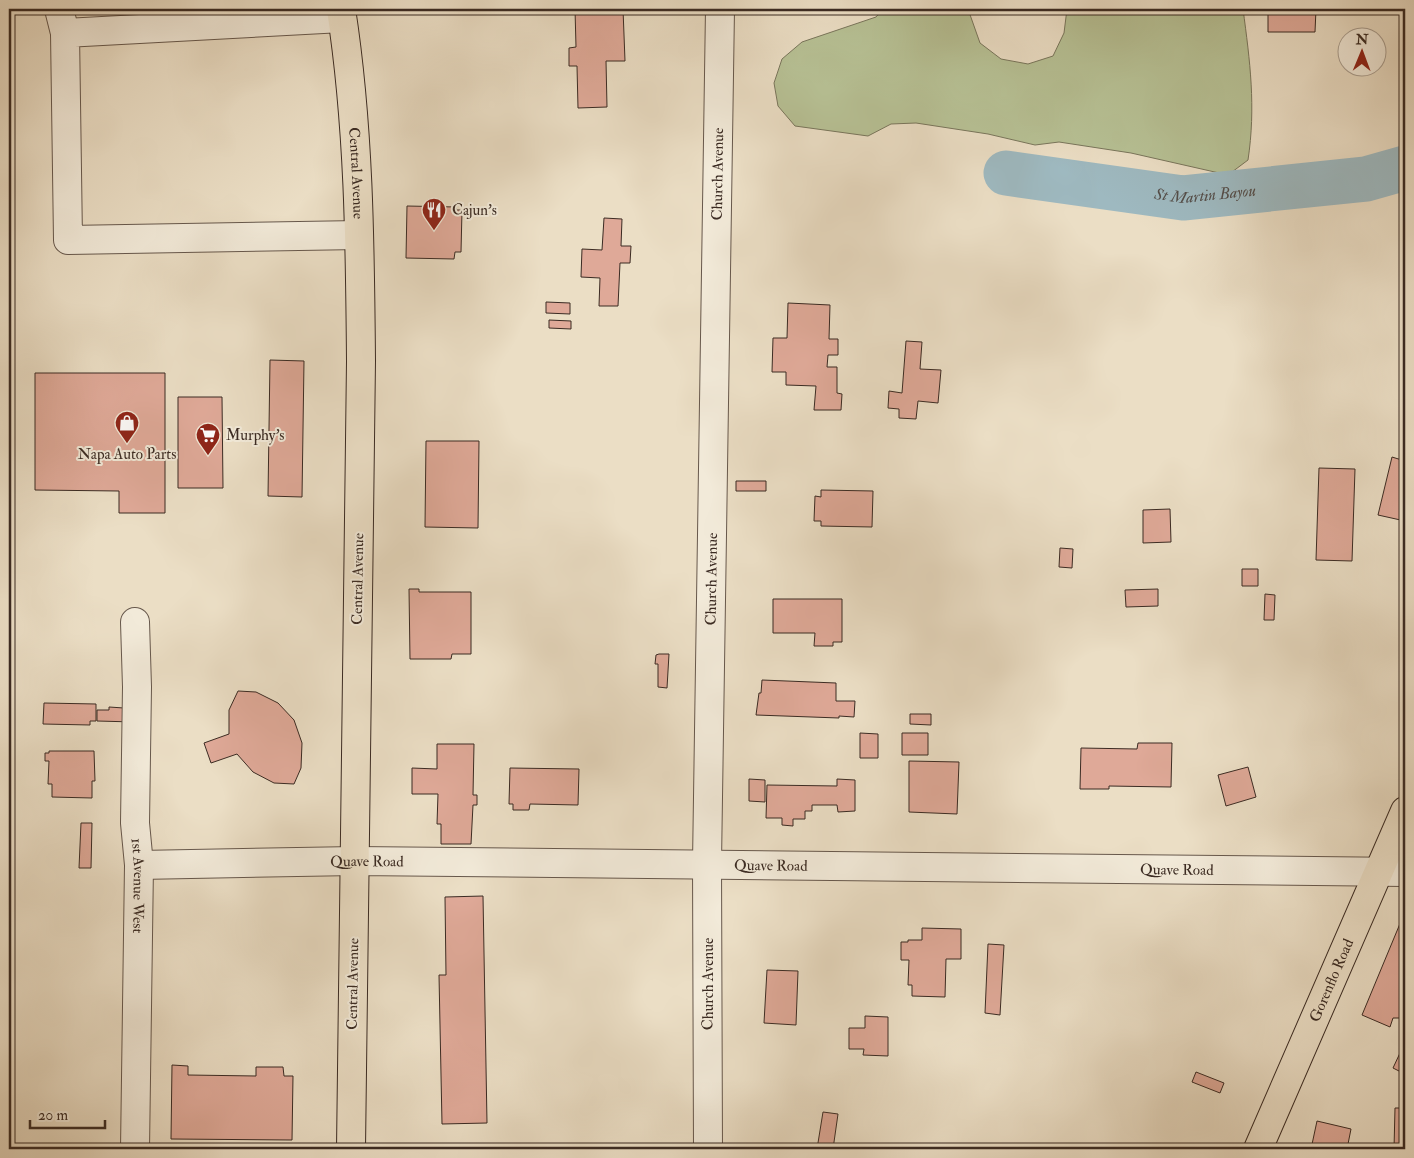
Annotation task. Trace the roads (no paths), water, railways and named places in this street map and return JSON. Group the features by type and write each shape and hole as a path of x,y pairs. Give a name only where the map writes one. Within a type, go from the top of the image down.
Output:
{"main road":[{"name":"Central Avenue","path":"342,13 356,142 361,361 351,1149"},
{"name":"Gorenflo Road","path":"1258,1149 1405,811"}],"street":[{"name":"Church Avenue","path":"708,1149 707,864 720,9"},
{"path":"342,13 62,21 68,240 359,235"},
{"name":"1st Avenue West","path":"135,622 137,687 135,823 138,865 135,1149"},
{"name":"Quave Road","path":"138,865 355,861 1405,872"}],"waterway":[{"name":"St Martin Bayou","path":"1006,173 1183,198 1366,179 1405,168"}],"place":[{"name":"Cajun's","path":"434,231"},
{"name":"Napa Auto Parts","path":"127,444"},
{"name":"Murphy's","path":"208,456"}]}
